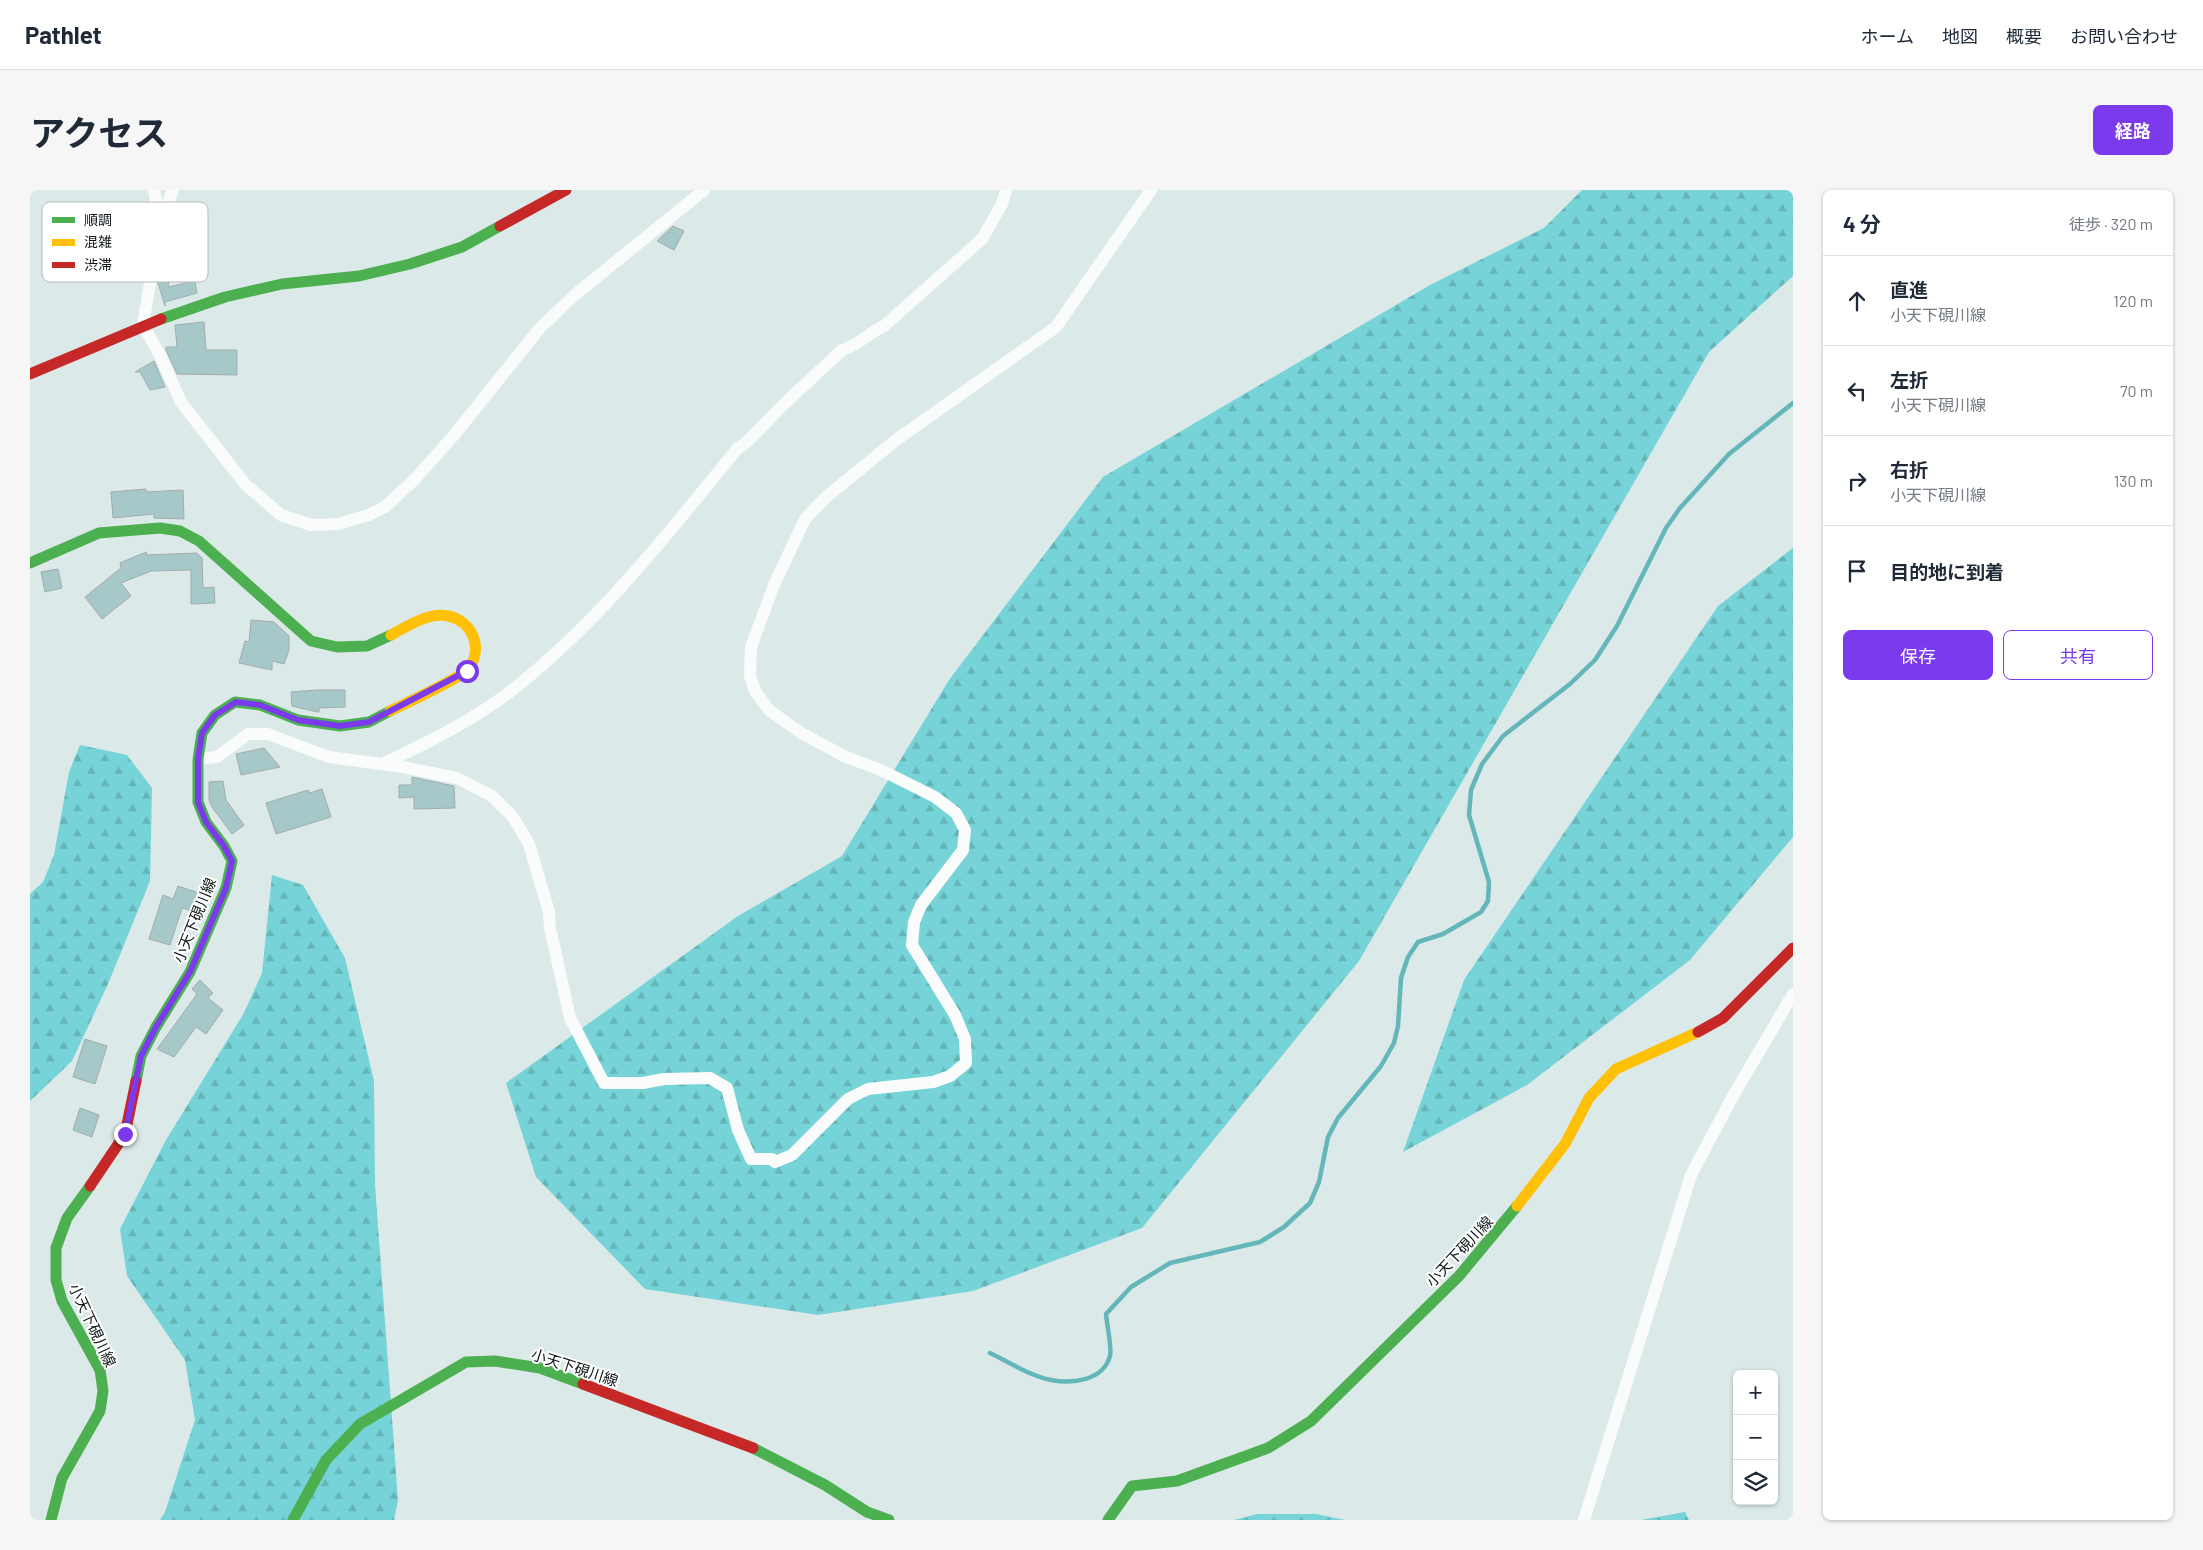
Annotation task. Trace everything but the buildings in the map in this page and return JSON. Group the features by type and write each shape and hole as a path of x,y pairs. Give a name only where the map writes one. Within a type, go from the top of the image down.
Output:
{"main road":[{"path":"30,374 143,325 225,297 273,286 359,276 410,264 462,247 566,190"},
{"name":"小天下硯川線","path":"30,563 99,533 160,528 180,531 199,541 311,641 337,647 367,646 425,618 448,616 465,623 475,638 476,657 467,671 369,722 340,726 306,722 260,705 236,702 215,715 202,733 198,759 198,802 206,822 224,846 232,861 226,888 190,972 156,1027 141,1056 125,1134 67,1218 56,1248 56,1280 62,1300 100,1370 103,1391 100,1410 62,1478 50,1520"},
{"name":"小天下硯川線","path":"1108,1520 1132,1486 1177,1481 1268,1448 1311,1421 1459,1276 1493,1237 1565,1144 1589,1098 1616,1070 1689,1037 1723,1018 1793,948"},
{"name":"小天下硯川線","path":"293,1520 326,1460 360,1424 466,1362 495,1361 540,1368 752,1448 825,1485 867,1512 888,1520"}],"street":[{"path":"168,202 173,190"},
{"path":"150,282 143,325 161,357 181,402 245,484 281,515 311,525 338,524 368,515 385,507 415,479 455,434 540,328 576,294 704,190"},
{"path":"382,764 423,745 472,717 510,692 563,648 631,578 737,450 781,407 842,350 884,326 982,239 1002,204 1006,190"},
{"path":"198,759 217,757 248,734 268,734 329,757 382,764 457,778 492,796 513,817 529,844 548,912 570,1018 604,1083 643,1083 664,1079 710,1078 727,1088 738,1130 751,1159 772,1159 775,1162 792,1155 848,1099 868,1089 933,1082 950,1076 966,1063 965,1039 955,1015 912,945 914,922 920,905 963,850 965,830 956,813 935,797 881,770 846,757 801,733 769,710 755,692 750,676 751,648 774,585 805,519 825,498 896,440 1056,327 1151,190"},
{"path":"1584,1520 1692,1175 1733,1096 1793,994"}],"green space":[{"path":"1582,190 1793,190 1793,276 1709,352 1359,961 1142,1228 973,1291 818,1315 645,1289 536,1177 506,1083 738,916 842,856 949,680 1103,477 1430,285 1544,228"},
{"path":"1793,548 1793,837 1690,960 1527,1085 1403,1152 1464,980 1718,606"},
{"path":"80,745 127,755 152,788 150,881 108,984 72,1061 30,1101 30,894 43,882 54,855 69,772"},
{"path":"272,875 303,885 345,958 374,1081 375,1185 398,1500 394,1520 160,1520 165,1512 195,1420 185,1360 127,1276 120,1229 166,1140 244,1013 262,973"},
{"path":"1685,1512 1689,1520 1641,1520"},
{"path":"1257,1514 1316,1514 1345,1520 1234,1520"}],"waterway":[{"path":"990,1353 1027,1372 1051,1380 1077,1381 1094,1376 1101,1371 1110,1356 1106,1314 1131,1287 1170,1263 1260,1242 1284,1227 1310,1203 1319,1182 1328,1137 1338,1118 1381,1066 1394,1043 1398,1026 1401,978 1408,957 1418,942 1443,934 1481,912 1488,901 1489,882 1469,815 1471,790 1482,764 1503,736 1570,684 1595,660 1617,626 1666,528 1680,508 1729,454 1793,403"}],"traffic: fast":[{"path":"161,319 225,297 282,284 359,276 410,264 462,247 500,226"},
{"path":"30,563 99,533 160,528 180,531 199,541 311,641 337,647 367,646 391,635"},
{"path":"136,1081 141,1056 156,1027 190,972 226,888 232,861 224,846 206,822 198,802 198,759 202,733 215,715 235,702 260,705 298,720 340,726 369,722 390,711"},
{"path":"51,1520 62,1478 100,1411 103,1391 100,1370 62,1301 56,1280 56,1248 67,1218 90,1186"},
{"path":"1108,1520 1132,1486 1177,1481 1268,1448 1311,1421 1459,1276 1517,1206"},
{"path":"293,1520 326,1460 360,1424 466,1362 495,1361 540,1368 583,1384"},
{"path":"753,1448 825,1485 867,1512 889,1520"}],"traffic: slow":[{"path":"390,711 463,673 473,661 475,653 475,645 470,630 457,619 448,616 441,615 426,618 391,635"},
{"path":"1517,1206 1565,1144 1589,1098 1616,1069 1698,1032"}],"traffic: jam":[{"path":"500,226 566,190"},
{"path":"30,374 161,319"},
{"path":"1698,1032 1723,1018 1793,948"},
{"path":"90,1186 125,1134 136,1081"},
{"path":"583,1384 753,1448"}],"route":[{"path":"125,1134 141,1056 156,1027 190,972 226,888 232,861 224,846 206,822 198,802 198,759 202,733 215,715 236,702 260,705 298,720 340,726 369,722 467,671"}]}
